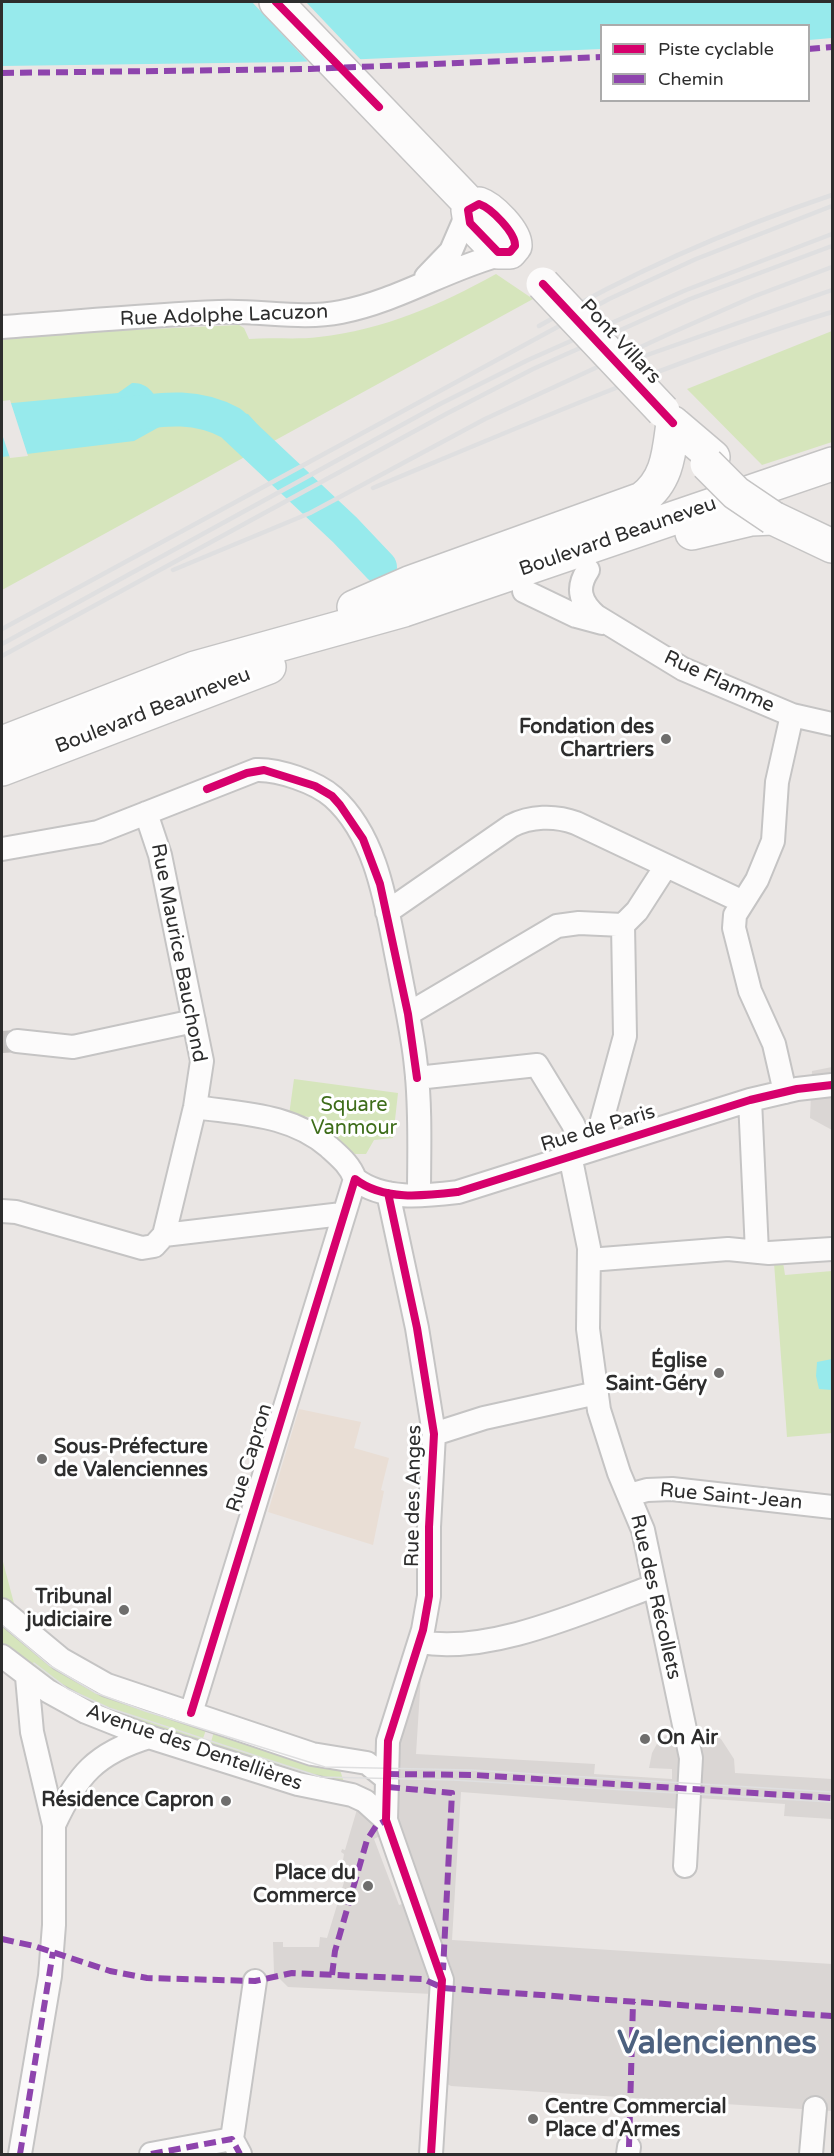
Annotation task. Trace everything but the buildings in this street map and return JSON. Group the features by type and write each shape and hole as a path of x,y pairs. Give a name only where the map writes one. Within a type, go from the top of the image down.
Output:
{"main road":[{"path":"276,2 379,107 470,210 484,206 514,237 515,244 508,252"},
{"name":"Pont Villars","path":"508,252 543,284 710,460 736,493 777,511 832,530"},
{"path":"260,660 400,586 636,503 649,494 664,472 668,417"},
{"name":"Boulevard Beauneveu","path":"2,769 260,660 832,464"},
{"path":"260,660 397,634 705,529 777,511"},
{"name":"Pont Villars","path":"777,511 832,546"},
{"name":"Boulevard Beauneveu","path":"2,743 187,671 260,660"}],"street":[{"name":"Rue Adolphe Lacuzon","path":"408,290 436,269 448,256 470,210"},
{"name":"Rue Adolphe Lacuzon","path":"2,327 219,312 327,314 373,303 471,263 508,252"},
{"name":"Rue Flamme","path":"588,570 581,583 583,601 597,616 683,669 792,715 832,724"},
{"name":"Rue Flamme","path":"524,591 585,619 613,624"},
{"path":"785,1092 774,1044 750,991 734,936 735,915 757,880 773,841 777,782 792,715"},
{"path":"2,849 88,835 247,773 264,770 315,786 332,796 369,852 387,912 408,1014 417,1078 418,1195"},
{"name":"Rue Maurice Bauchond","path":"146,813 158,845 202,1061 195,1107 164,1235"},
{"path":"387,912 511,826 529,819 568,820 743,902"},
{"path":"586,1150 601,1124 625,1036 623,925 637,911 666,866"},
{"path":"408,1014 556,926 579,923 623,925"},
{"path":"17,1041 72,1047 194,1021"},
{"path":"417,1078 537,1065 586,1150"},
{"name":"Rue de Paris","path":"372,1188 418,1195 458,1192 750,1100 832,1085"},
{"path":"750,1100 757,1252"},
{"path":"195,1107 278,1118 299,1126 317,1137 372,1188"},
{"name":"Rue des Récollets","path":"586,1150 585,1224 589,1260 588,1329 597,1393 608,1441 643,1530 692,1764 685,1866"},
{"name":"Rue Capron","path":"191,1713 342,1214 372,1188"},
{"name":"Rue des Anges","path":"372,1188 417,1328 434,1434 429,1527 429,1596 420,1642 394,1720 388,1746 387,1776"},
{"path":"2,1211 16,1212 146,1248 157,1245 164,1235 342,1214"},
{"path":"589,1260 728,1249 757,1252 832,1249"},
{"path":"434,1434 484,1418 597,1393"},
{"name":"Rue Saint-Jean","path":"629,1495 647,1490 672,1489 832,1507"},
{"path":"420,1642 440,1643 502,1637 654,1586"},
{"name":"Avenue des Dentellières","path":"2,1610 49,1651 82,1673 129,1694 312,1754 367,1763 387,1776"},
{"name":"Avenue des Dentellières","path":"2,1656 27,1677 86,1712 149,1737 298,1785 352,1795 366,1801 386,1820"},
{"path":"21,2154 52,1952 54,1825 32,1732 27,1677"},
{"path":"54,1825 67,1797 93,1764 117,1747 149,1737"},
{"path":"366,1801 381,1795 387,1776"},
{"path":"387,1776 386,1820 440,1970 442,1988 431,2154"},
{"path":"151,2154 236,2147 255,1981"},
{"path":"811,2154 814,2108"}],"shaded area":[{"path":"832,1067 832,1130 810,1118 812,1071"},
{"path":"299,1409 361,1422 354,1448 389,1458 381,1490 384,1491 373,1545 268,1512"},
{"path":"418,1675 421,1675 416,1754 595,1764 594,1774 672,1779 672,1769 649,1768 652,1753 658,1742 669,1733 678,1730 684,1761 681,1809 461,1792 452,1940 832,1964 832,2111 451,2086 445,2083 451,1966 444,1955 396,1816 393,1744"},
{"path":"692,1727 704,1729 721,1739 734,1759 735,1773 832,1779 832,1819 784,1816 785,1804 698,1798"},
{"name":"Place du Commerce","path":"358,1806 370,1816 380,1836 374,1839 399,1905 405,1903 433,1979 432,1994 288,1987 274,1973 273,1942 283,1942 283,1947 319,1947 320,1937 327,1938 348,1869 337,1865 338,1861 343,1860 344,1854 341,1852 342,1849 345,1850"}],"green space":[{"path":"496,274 533,299 2,590 2,336 239,325 244,328 249,339 302,338 343,334 366,329 432,306"},
{"path":"832,331 832,442 762,465 687,389"},
{"name":"Square Vanmour","path":"294,1079 398,1093 393,1138 374,1140 366,1154 355,1154 311,1124 310,1117 289,1115"},
{"path":"783,1262 785,1275 832,1271 832,1433 787,1437 774,1263"},
{"path":"2,1558 16,1611 2,1603"},
{"path":"2,1618 207,1727 200,1747 99,1712 2,1650"},
{"path":"215,1728 338,1764 346,1788 209,1749"}],"water":[{"path":"2,2 832,2 832,38 810,40 810,24 600,24 600,49 295,62 2,66"},
{"path":"132,383 138,383 151,390 161,408 181,409 181,402 248,414 272,441 244,456 209,424 185,424 182,415 161,416 161,426 134,441 2,457 2,404 118,393"},
{"path":"832,1359 832,1390 819,1389 816,1376 817,1362"}],"pier":[{"path":"252,2 306,2 363,62 310,64"},
{"path":"10,400 28,456 10,458 2,434 2,401"}],"waterway":[{"path":"126,414 192,410 231,423 345,530 380,567"}],"tunnel":[{"path":"2,1042 17,1041"}],"tram line":[{"path":"2,1625 49,1665 96,1693 145,1711 325,1767 471,1770 832,1792"},
{"path":"34,1663 68,1689 109,1708 321,1777 453,1780 832,1802"}],"railway":[{"path":"539,326 574,306 682,253 757,222 832,195"},
{"path":"2,629 609,299 696,259 832,206"},
{"path":"2,644 440,404 528,360 686,290 832,234"},
{"path":"2,656 533,369 690,299 832,246"},
{"path":"173,570 310,513 485,419 671,333 755,296 832,267"},
{"path":"630,361 832,290"},
{"path":"373,488 658,372 716,350 832,312"}],"marked path":[{"path":"810,49 832,47"},
{"path":"2,73 310,69 600,57"},
{"path":"387,1774 475,1775 832,1798"},
{"path":"388,1787 452,1793 443,1970"},
{"path":"332,1975 335,1951 367,1840 376,1826 386,1820"},
{"path":"2,1939 34,1946 110,1971 147,1978 255,1981 292,1973 423,1979 443,1988 832,2016"},
{"path":"20,2154 53,1952"},
{"path":"629,2147 633,2002"},
{"path":"151,2154 232,2139 240,2154"}],"cycle path":[{"path":"276,2 379,107"},
{"path":"479,204 496,216 507,228 515,246 510,252 498,252 470,223 468,210 479,204"},
{"path":"543,284 673,423"},
{"path":"207,789 247,773 264,770 315,786 332,796 340,805 363,839 380,884 408,1014 417,1078"},
{"path":"191,1713 355,1179 366,1186 391,1194 432,1195 458,1192 750,1100 797,1089 832,1085"},
{"path":"388,1193 417,1328 434,1434 429,1527 429,1596 423,1630 388,1741 386,1820 442,1980 431,2154"}],"place":[{"name":"Fondation des Chartriers","path":"666,739"},
{"name":"Église Saint-Géry","path":"719,1373"},
{"name":"Sous-Préfecture de Valenciennes","path":"42,1459"},
{"name":"Tribunal judiciaire","path":"124,1610"},
{"name":"On Air","path":"645,1739"},
{"name":"Résidence Capron","path":"226,1801"},
{"name":"Place du Commerce","path":"368,1886"},
{"name":"Centre Commercial Place d'Armes","path":"533,2119"}],"district":[{"name":"Valenciennes","path":"717,2045"}]}
